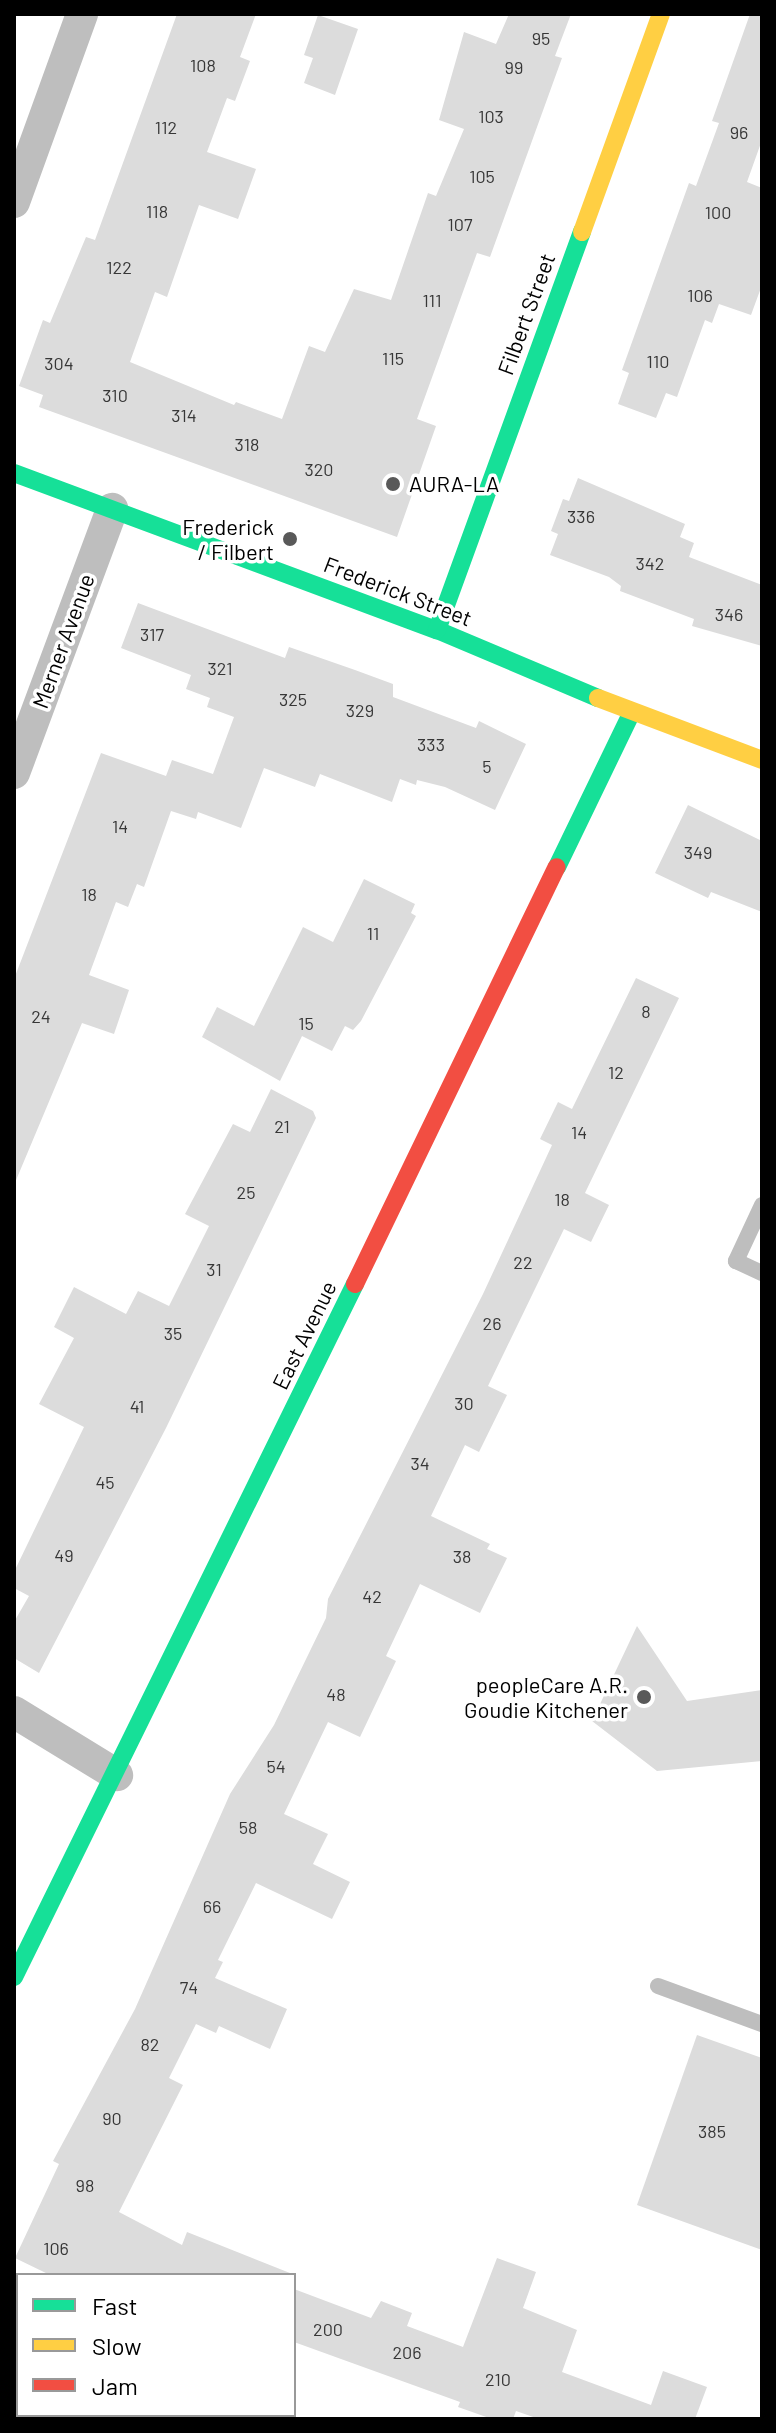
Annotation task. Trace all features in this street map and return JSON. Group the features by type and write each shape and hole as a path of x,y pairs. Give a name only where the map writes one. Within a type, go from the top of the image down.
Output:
{"street":[{"path":"14,202 82,14"},
{"name":"Filbert Street","path":"437,630 661,14"},
{"name":"Frederick Street","path":"14,473 437,630 632,712 762,760"},
{"name":"Merner Avenue","path":"14,773 112,509"},
{"name":"East Avenue","path":"14,1977 117,1775 632,712"},
{"path":"14,1712 117,1775"}],"lane":[{"path":"762,1205 736,1261 762,1273"},
{"path":"658,1986 762,2024"}],"building":[{"path":"177,14 256,14 240,57 250,61 235,101 227,98 207,152 256,169 238,219 199,205 167,297 155,292 130,362 234,405 236,402 282,419 309,346 325,352 354,289 391,300 428,193 436,196 464,129 439,120 464,32 496,44 509,14 571,14 555,56 562,58 490,257 477,253 417,419 436,426 397,537 39,407 43,395 19,386 43,320 50,323 86,237 95,240"},
{"path":"750,14 762,14 762,140 747,182 762,188 762,285 751,315 719,304 712,323 705,320 677,397 666,393 656,418 618,404 629,373 622,370 689,183 696,186 719,123 712,121"},
{"path":"318,15 358,29 335,95 304,83 313,58 304,55"},
{"path":"578,478 685,524 680,537 694,543 689,557 762,585 762,646 692,626 694,619 620,591 621,586 609,577 550,555 558,534 551,531 563,499 569,501"},
{"path":"138,603 285,658 289,647 355,670 393,684 393,697 476,728 479,721 526,744 495,810 445,787 417,780 416,785 400,779 392,802 320,774 315,787 264,768 241,828 198,812 196,819 171,811 144,887 137,884 128,907 116,902 89,975 129,990 114,1034 82,1023 14,1185 14,979 101,753 166,776 172,760 213,774 234,717 207,707 210,698 186,689 191,675 121,648"},
{"path":"688,805 762,841 762,912 711,892 708,898 655,873"},
{"path":"364,879 415,904 411,913 416,916 361,1021 353,1030 345,1026 332,1051 302,1036 280,1081 202,1037 217,1007 254,1026 303,927 333,942"},
{"path":"636,978 679,998 585,1193 609,1205 591,1242 564,1229 488,1386 507,1395 479,1452 465,1445 431,1516 490,1544 487,1549 507,1558 480,1613 420,1584 386,1656 396,1661 360,1737 328,1722 284,1814 328,1834 313,1864 350,1882 332,1919 256,1883 218,1960 223,1962 215,1978 287,2009 270,2049 219,2026 216,2033 196,2024 169,2078 183,2085 119,2212 182,2245 187,2232 290,2273 46,2273 15,2258 59,2164 53,2161 135,2009 230,1794 274,1725 326,1618 328,1599 483,1294 552,1145 540,1139 558,1102 572,1109"},
{"path":"271,1089 313,1111 316,1118 166,1428 39,1673 14,1658 14,1622 29,1596 14,1588 14,1572 84,1427 39,1404 74,1338 54,1327 74,1287 126,1314 138,1291 169,1306 209,1226 185,1214 233,1124 250,1132"},
{"name":"peopleCare A.R. Goudie Kitchener","path":"637,1626 687,1701 762,1690 762,1761 657,1771 592,1721"},
{"path":"697,2035 762,2058 762,2250 637,2205"},
{"path":"497,2258 536,2272 523,2308 577,2330 562,2372 651,2405 663,2371 707,2387 695,2419 539,2419 516,2411 513,2419 492,2419 458,2407 460,2402 296,2343 296,2290 371,2318 381,2301 412,2313 407,2326 463,2347"}],"traffic: fast":[{"path":"437,630 582,232"},
{"path":"14,473 437,630 598,698"},
{"path":"557,867 632,712"},
{"path":"14,1977 355,1284"}],"traffic: slow":[{"path":"582,232 661,14"},
{"path":"598,698 762,760"}],"traffic: jam":[{"path":"355,1284 557,867"}],"place":[{"name":"AURA-LA","path":"393,484"},
{"name":"Frederick / Filbert","path":"290,539"},
{"name":"peopleCare A.R. Goudie Kitchener","path":"644,1697"}]}
